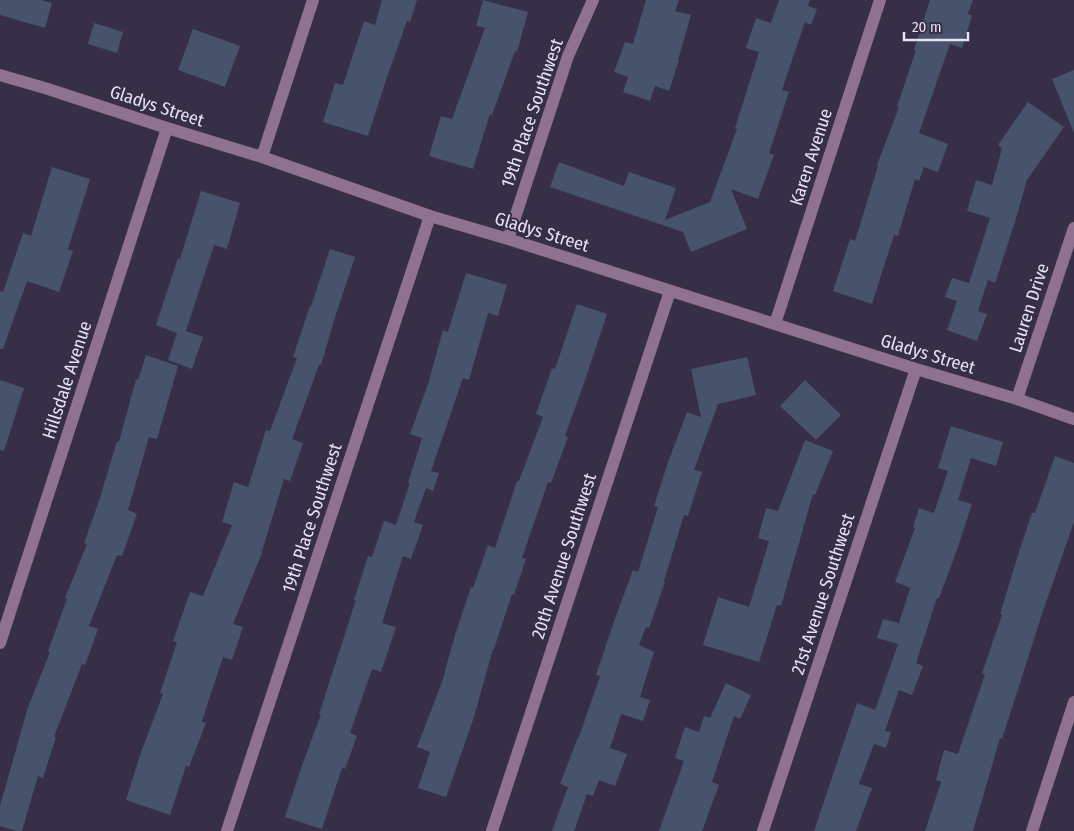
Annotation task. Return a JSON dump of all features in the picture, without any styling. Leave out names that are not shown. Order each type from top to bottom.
[{"type":"street","points":[[262,157],[314,0]]},
{"type":"street","name":"19th Place Southwest","points":[[508,239],[568,56],[593,0]]},
{"type":"street","name":"Karen Avenue","points":[[775,324],[880,0]]},
{"type":"street","name":"Gladys Street","points":[[0,75],[262,157],[430,216],[1017,399],[1074,419]]},
{"type":"street","name":"Hillsdale Avenue","points":[[0,643],[167,128]]},
{"type":"street","name":"19th Place Southwest","points":[[227,831],[430,216]]},
{"type":"street","name":"Lauren Drive","points":[[1017,399],[1074,228]]},
{"type":"street","name":"20th Avenue Southwest","points":[[492,831],[670,291]]},
{"type":"street","name":"21st Avenue Southwest","points":[[763,831],[916,369]]},
{"type":"street","points":[[1032,831],[1074,702]]},
{"type":"building","points":[[0,0],[41,0],[52,3],[45,28],[0,15]]},
{"type":"building","points":[[382,0],[417,0],[410,22],[407,21],[368,136],[323,122],[335,83],[343,85],[364,21],[375,25]]},
{"type":"building","points":[[483,0],[528,12],[517,52],[515,51],[492,115],[490,114],[473,169],[429,156],[441,116],[452,119],[485,28],[476,26]]},
{"type":"building","points":[[646,0],[679,0],[675,11],[691,15],[669,91],[655,86],[650,101],[623,92],[628,77],[614,72],[625,42],[633,44]]},
{"type":"building","points":[[779,0],[810,0],[808,6],[817,9],[811,25],[805,22],[782,90],[789,92],[769,153],[774,155],[758,199],[731,189],[747,229],[691,252],[683,232],[550,187],[559,162],[624,186],[629,172],[676,188],[665,220],[710,202],[737,129],[735,128],[759,52],[746,48],[756,18],[771,23]]},
{"type":"building","points":[[930,0],[973,0],[968,14],[972,16],[962,48],[950,44],[919,133],[948,144],[938,172],[924,167],[919,181],[915,179],[898,236],[894,235],[872,304],[833,291],[850,239],[855,241],[877,165],[899,107],[897,107]]},
{"type":"building","points":[[94,23],[123,32],[117,53],[88,44]]},
{"type":"building","points":[[193,29],[240,46],[225,87],[178,70]]},
{"type":"building","points":[[1074,70],[1074,133],[1052,79]]},
{"type":"building","points":[[1028,102],[1064,127],[1027,180],[995,283],[988,280],[978,311],[987,314],[977,341],[947,330],[957,301],[945,297],[952,278],[969,283],[990,218],[967,211],[976,180],[992,185],[1002,148],[998,145]]},
{"type":"building","points":[[52,167],[90,179],[68,249],[73,251],[59,292],[27,281],[3,349],[0,349],[0,291],[3,292],[23,233],[31,236]]},
{"type":"building","points":[[201,191],[240,203],[227,249],[214,245],[186,331],[203,337],[192,369],[168,360],[177,333],[156,325],[178,258],[180,259]]},
{"type":"building","points":[[330,249],[355,257],[321,365],[319,365],[292,439],[303,443],[290,481],[284,479],[260,558],[233,624],[243,627],[232,660],[223,657],[202,721],[206,723],[189,767],[186,766],[170,815],[126,800],[140,755],[163,694],[160,693],[177,642],[173,641],[190,592],[203,596],[232,525],[222,522],[234,482],[248,487],[266,430],[270,431],[297,358],[293,357]]},
{"type":"building","points":[[466,273],[507,285],[498,316],[488,313],[469,380],[463,378],[431,471],[439,473],[433,491],[426,488],[414,522],[423,525],[411,559],[403,556],[382,623],[396,627],[381,672],[372,669],[350,733],[357,736],[345,769],[342,768],[322,829],[285,817],[321,714],[319,714],[356,600],[354,600],[368,556],[372,557],[384,521],[396,525],[410,483],[408,483],[422,438],[410,434],[428,384],[443,330],[448,332]]},
{"type":"building","points":[[577,304],[607,314],[565,436],[568,437],[551,483],[548,482],[522,558],[526,559],[493,649],[474,717],[446,797],[418,788],[430,752],[417,747],[442,682],[471,587],[473,588],[488,545],[495,548],[517,481],[519,481],[543,417],[536,414],[552,368],[555,369]]},
{"type":"building","points":[[146,355],[178,366],[157,439],[149,437],[128,510],[137,514],[122,556],[117,555],[89,626],[98,629],[85,665],[82,664],[54,737],[56,737],[43,778],[38,776],[22,831],[17,831],[0,826],[0,806],[28,707],[50,652],[48,651],[67,599],[65,598],[87,544],[84,543],[117,441],[119,442],[136,379],[138,380]]},
{"type":"building","points":[[747,357],[756,395],[718,404],[694,470],[702,472],[688,516],[684,515],[665,582],[649,628],[646,627],[639,645],[654,652],[640,697],[650,700],[643,721],[621,714],[610,748],[627,754],[615,786],[599,780],[593,796],[587,794],[574,831],[552,831],[568,787],[560,784],[600,676],[596,675],[613,624],[633,570],[638,572],[658,507],[654,506],[667,465],[687,412],[701,417],[691,369]]},
{"type":"building","points":[[0,380],[24,388],[4,451],[0,450]]},
{"type":"building","points":[[805,380],[841,415],[816,440],[780,406]]},
{"type":"building","points":[[951,426],[1003,442],[996,466],[971,458],[958,500],[972,504],[957,550],[939,598],[937,598],[916,663],[923,666],[912,695],[899,690],[885,731],[891,732],[886,748],[874,744],[859,784],[872,788],[856,831],[814,831],[857,703],[875,710],[898,644],[877,638],[883,619],[899,623],[910,588],[895,582],[915,528],[913,527],[919,508],[934,513],[948,471],[938,468]]},
{"type":"building","points":[[805,440],[833,451],[815,495],[813,494],[781,606],[777,605],[759,662],[703,645],[718,597],[749,607],[769,541],[758,538],[766,508],[778,511]]},
{"type":"building","points":[[1055,456],[1074,463],[1074,522],[1002,739],[1000,738],[973,831],[925,831],[941,782],[936,780],[944,750],[958,754],[985,674],[982,673],[1002,615],[1000,614],[1019,552],[1032,513],[1035,513]]},
{"type":"building","points":[[726,683],[751,695],[740,719],[734,716],[712,782],[719,785],[702,831],[659,831],[684,761],[675,758],[685,727],[699,732],[704,716],[710,718]]}]
